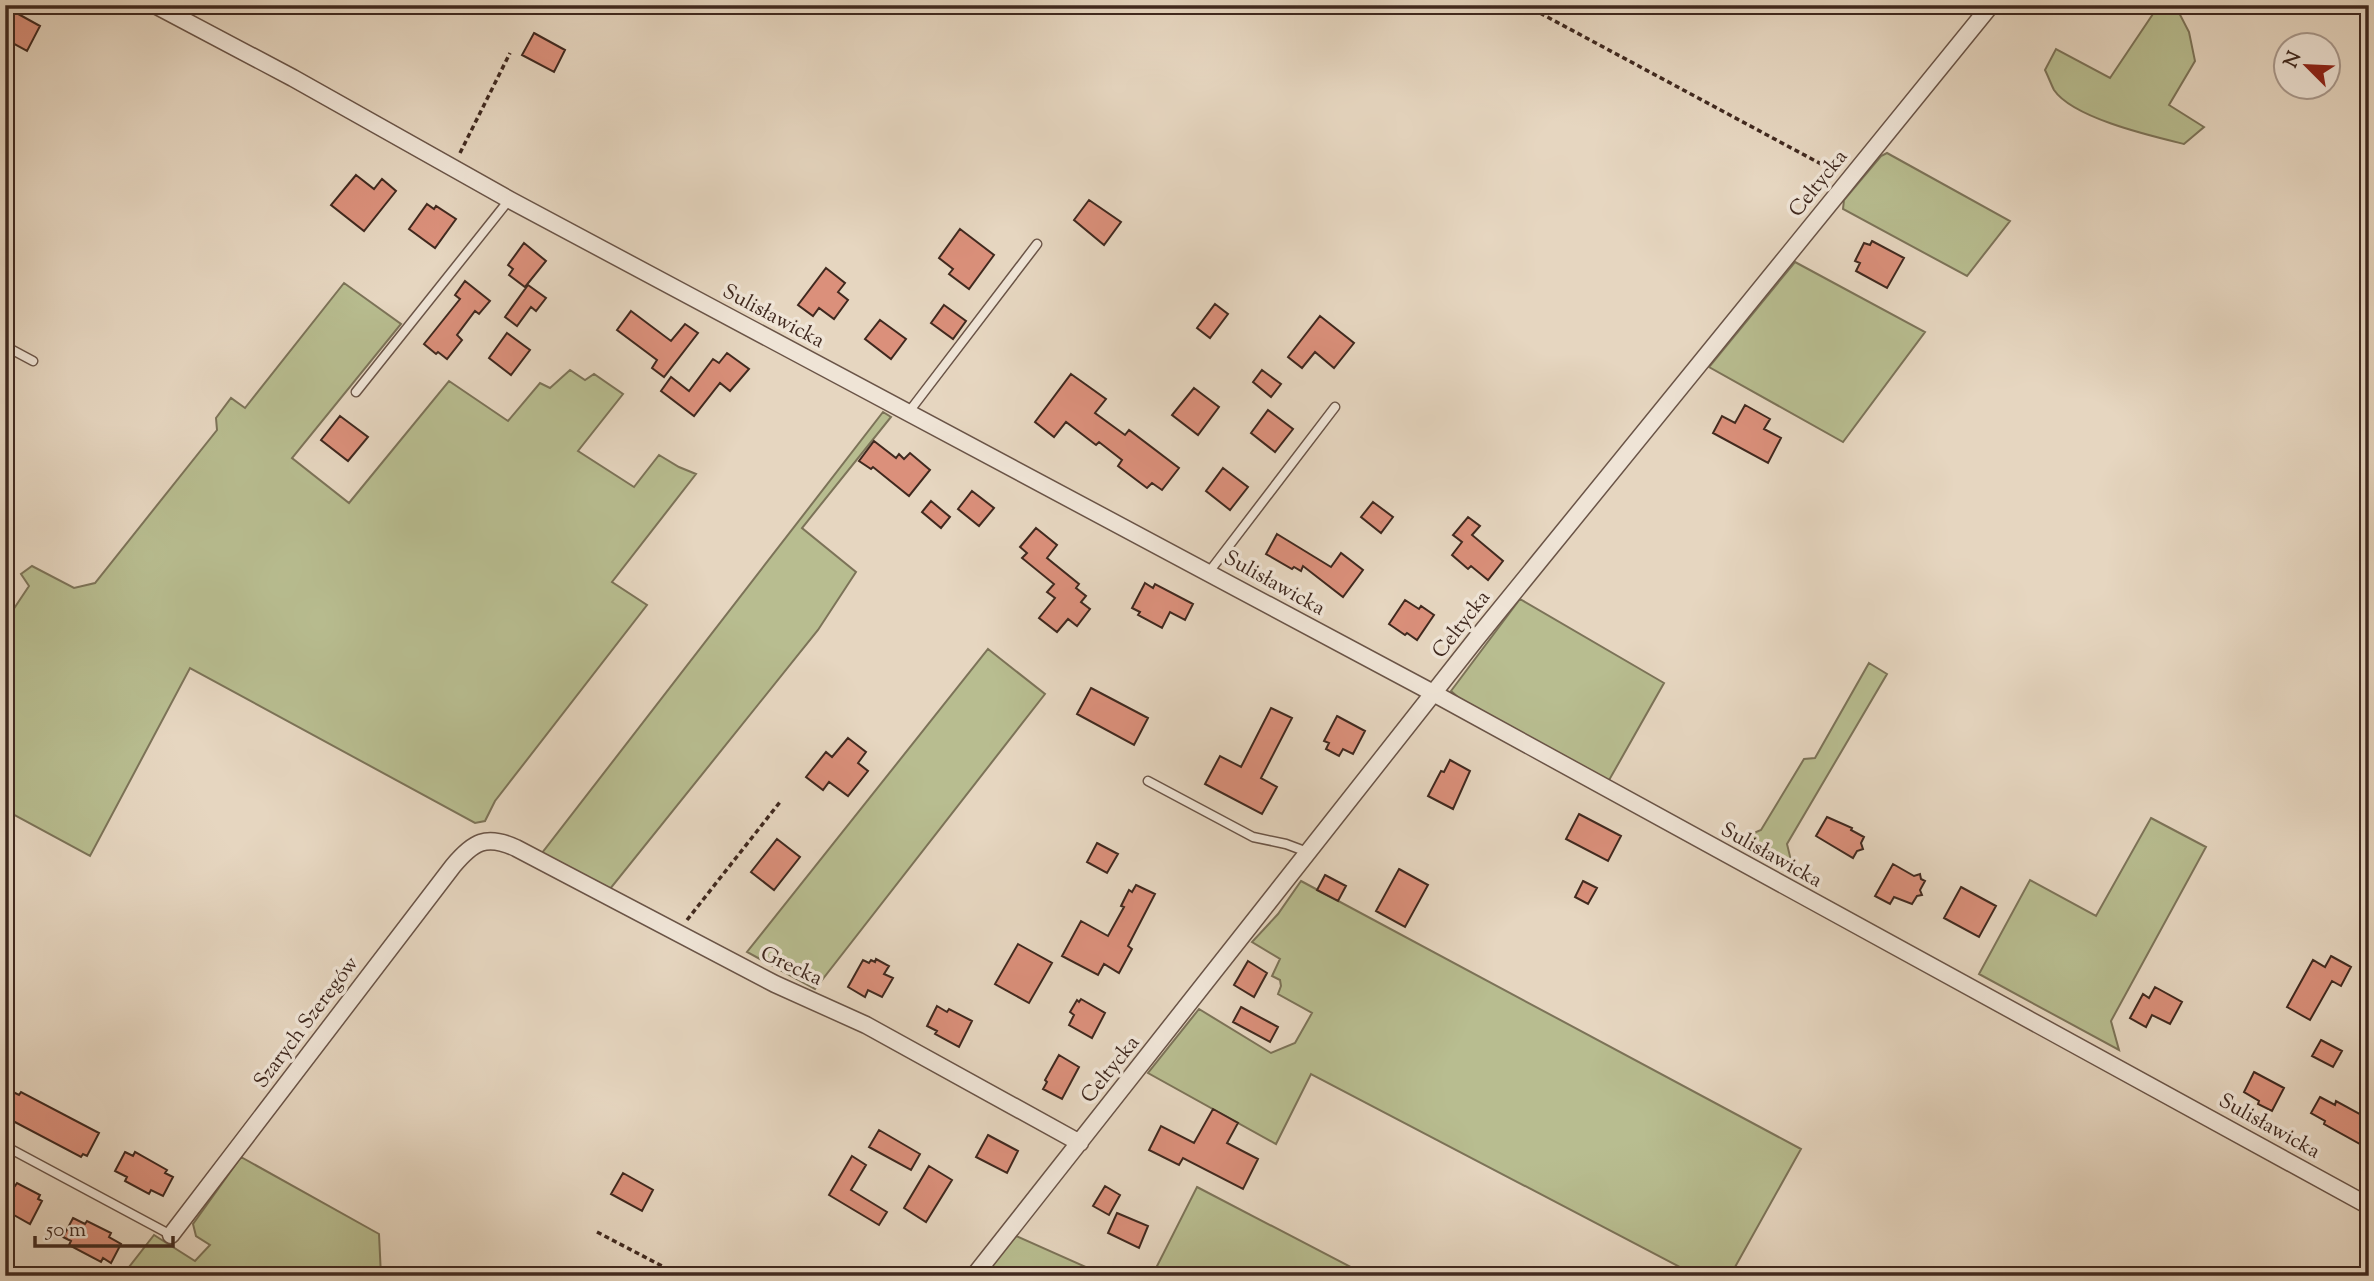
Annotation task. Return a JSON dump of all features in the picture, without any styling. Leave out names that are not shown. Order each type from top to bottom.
[{"type":"street","name":"Sulisławicka","points":[[155,5],[293,78],[510,200],[1435,694],[2369,1206]]},
{"type":"street","name":"Celtycka","points":[[974,1276],[1485,629],[1991,5]]},
{"type":"street","name":"Grecka","points":[[481,842],[499,841],[516,848],[775,984],[866,1025],[1080,1143]]},
{"type":"street","name":"Szarych Szeregów","points":[[171,1235],[453,866],[472,845],[481,842]]},
{"type":"lane","points":[[356,392],[510,200]]},
{"type":"lane","points":[[908,413],[1037,244]]},
{"type":"lane","points":[[5,346],[33,361]]},
{"type":"lane","points":[[1209,572],[1335,407]]},
{"type":"lane","points":[[1148,780],[1253,837],[1286,844],[1310,853]]},
{"type":"lane","points":[[5,1146],[171,1235]]},
{"type":"path","points":[[1525,5],[1850,180]]},
{"type":"path","points":[[453,167],[510,53]]},
{"type":"path","points":[[678,934],[698,904],[780,802]]},
{"type":"path","points":[[597,1232],[681,1276]]},
{"type":"green space","points":[[2159,5],[2175,5],[2189,32],[2195,61],[2169,105],[2204,127],[2184,144],[2114,124],[2078,109],[2054,90],[2045,70],[2056,49],[2110,78]]},
{"type":"green space","points":[[1887,153],[2010,221],[1967,276],[1843,209],[1844,200],[1881,156]]},
{"type":"green space","points":[[1795,262],[1925,332],[1843,442],[1709,367]]},
{"type":"green space","points":[[344,283],[401,324],[292,458],[349,503],[449,381],[508,421],[540,383],[550,388],[570,370],[585,380],[594,374],[623,394],[578,451],[634,487],[659,455],[696,474],[612,582],[647,605],[495,801],[485,821],[475,823],[190,668],[90,856],[5,810],[5,622],[29,586],[21,574],[32,566],[74,588],[95,583],[217,430],[216,418],[231,398],[245,408]]},
{"type":"green space","points":[[883,412],[891,417],[802,528],[856,572],[818,630],[610,889],[542,853]]},
{"type":"green space","points":[[1520,599],[1664,683],[1608,782],[1451,691]]},
{"type":"green space","points":[[988,649],[1045,694],[815,989],[747,952]]},
{"type":"green space","points":[[1869,663],[1887,674],[1787,844],[1794,873],[1735,841],[1761,830],[1804,759],[1815,758]]},
{"type":"green space","points":[[2151,818],[2206,847],[2111,1021],[2119,1050],[1979,974],[2030,880],[2096,916]]},
{"type":"green space","points":[[1301,881],[1801,1149],[1730,1276],[1697,1276],[1311,1074],[1276,1144],[1148,1073],[1199,1009],[1271,1053],[1295,1043],[1312,1013],[1278,994],[1280,980],[1272,976],[1280,959],[1252,942],[1278,914]]},
{"type":"green space","points":[[241,1157],[379,1234],[381,1276],[122,1276],[154,1235],[195,1261],[210,1245],[196,1236],[193,1224]]},
{"type":"green space","points":[[1197,1187],[1368,1276],[1152,1276]]},
{"type":"green space","points":[[1016,1236],[1106,1276],[983,1276]]},
{"type":"building","points":[[11,10],[40,26],[27,51],[5,39],[5,20]]},
{"type":"building","points":[[534,33],[565,50],[554,72],[522,55]]},
{"type":"building","points":[[356,175],[374,189],[382,179],[396,191],[364,231],[331,205]]},
{"type":"building","points":[[1089,200],[1121,222],[1104,245],[1074,220]]},
{"type":"building","points":[[427,204],[434,209],[436,206],[456,219],[435,248],[409,229]]},
{"type":"building","points":[[960,229],[994,255],[969,289],[949,274],[953,269],[939,258]]},
{"type":"building","points":[[1872,241],[1904,258],[1887,288],[1856,271],[1860,263],[1855,261],[1864,243],[1870,245]]},
{"type":"building","points":[[524,243],[546,261],[525,287],[509,275],[513,269],[508,265]]},
{"type":"building","points":[[826,268],[845,283],[838,292],[848,300],[834,319],[819,308],[813,316],[798,305]]},
{"type":"building","points":[[465,281],[490,301],[479,314],[475,311],[457,335],[462,340],[447,359],[424,344],[460,299],[455,295]]},
{"type":"building","points":[[528,285],[546,298],[536,311],[531,307],[517,326],[505,317]]},
{"type":"building","points":[[1215,304],[1228,314],[1210,338],[1197,328]]},
{"type":"building","points":[[944,305],[966,321],[953,339],[931,323]]},
{"type":"building","points":[[631,311],[671,341],[685,324],[698,333],[664,377],[652,368],[657,360],[617,330]]},
{"type":"building","points":[[1320,316],[1354,343],[1334,368],[1315,352],[1302,368],[1288,357]]},
{"type":"building","points":[[880,320],[906,339],[891,359],[865,339]]},
{"type":"building","points":[[507,333],[530,350],[511,375],[489,358]]},
{"type":"building","points":[[727,353],[749,369],[730,391],[720,383],[694,416],[661,391],[671,377],[689,391],[713,359],[719,363]]},
{"type":"building","points":[[1262,370],[1281,384],[1271,397],[1253,382]]},
{"type":"building","points":[[1071,374],[1106,399],[1095,413],[1125,435],[1129,430],[1179,468],[1162,490],[1152,483],[1147,488],[1118,466],[1122,460],[1099,442],[1096,445],[1066,422],[1054,437],[1035,422]]},
{"type":"building","points":[[1194,388],[1219,407],[1198,435],[1172,415]]},
{"type":"building","points":[[1745,405],[1770,419],[1764,429],[1781,438],[1768,463],[1713,433],[1722,416],[1735,423]]},
{"type":"building","points":[[1268,410],[1293,429],[1275,452],[1251,433]]},
{"type":"building","points":[[340,416],[368,437],[348,461],[321,440]]},
{"type":"building","points":[[874,441],[896,458],[899,454],[904,459],[910,453],[930,470],[909,496],[873,467],[871,469],[859,461]]},
{"type":"building","points":[[1223,468],[1248,487],[1230,510],[1206,491]]},
{"type":"building","points":[[972,491],[994,508],[979,526],[958,509]]},
{"type":"building","points":[[931,501],[950,517],[941,528],[922,512]]},
{"type":"building","points":[[1373,502],[1393,517],[1381,533],[1361,517]]},
{"type":"building","points":[[1468,517],[1480,526],[1472,535],[1503,561],[1488,580],[1471,566],[1468,569],[1452,555],[1462,542],[1453,535]]},
{"type":"building","points":[[1036,528],[1057,545],[1047,558],[1079,584],[1076,588],[1086,596],[1081,602],[1090,609],[1077,626],[1068,619],[1057,632],[1039,618],[1055,598],[1047,592],[1054,584],[1022,558],[1027,553],[1020,547]]},
{"type":"building","points":[[1277,534],[1331,567],[1341,553],[1363,570],[1343,597],[1303,566],[1301,571],[1294,567],[1292,569],[1266,554]]},
{"type":"building","points":[[1145,583],[1153,588],[1155,584],[1193,604],[1185,620],[1170,612],[1162,628],[1138,615],[1140,612],[1132,608]]},
{"type":"building","points":[[1405,600],[1434,615],[1417,640],[1389,624]]},
{"type":"building","points":[[1091,688],[1148,718],[1134,745],[1077,714]]},
{"type":"building","points":[[1271,708],[1292,718],[1261,778],[1277,787],[1262,814],[1205,784],[1220,756],[1241,767]]},
{"type":"building","points":[[1337,716],[1365,731],[1353,754],[1343,749],[1339,756],[1326,749],[1329,743],[1324,741]]},
{"type":"building","points":[[848,738],[866,752],[858,763],[868,771],[848,796],[829,782],[823,790],[806,777],[826,752],[832,757]]},
{"type":"building","points":[[1450,760],[1470,771],[1453,809],[1428,796]]},
{"type":"building","points":[[1579,814],[1621,836],[1608,861],[1566,839]]},
{"type":"building","points":[[1827,817],[1852,828],[1851,830],[1864,837],[1861,843],[1863,849],[1857,851],[1853,858],[1816,836]]},
{"type":"building","points":[[777,839],[800,857],[774,890],[751,872]]},
{"type":"building","points":[[1097,843],[1118,854],[1107,873],[1087,862]]},
{"type":"building","points":[[1893,864],[1914,876],[1920,874],[1925,881],[1920,890],[1922,895],[1917,896],[1912,904],[1894,897],[1890,904],[1875,896]]},
{"type":"building","points":[[1399,869],[1428,885],[1405,927],[1376,911]]},
{"type":"building","points":[[1325,875],[1346,886],[1338,901],[1317,890]]},
{"type":"building","points":[[1583,881],[1597,888],[1588,904],[1575,897]]},
{"type":"building","points":[[1136,885],[1155,894],[1128,946],[1132,949],[1119,973],[1104,964],[1098,975],[1062,956],[1081,921],[1108,936],[1124,907],[1121,906],[1129,890],[1132,892]]},
{"type":"building","points":[[1961,887],[1996,906],[1979,937],[1944,918]]},
{"type":"building","points":[[1018,944],[1052,963],[1029,1003],[995,984]]},
{"type":"building","points":[[2331,956],[2351,967],[2341,986],[2332,981],[2310,1020],[2287,1007],[2313,960],[2325,967]]},
{"type":"building","points":[[876,959],[889,966],[884,974],[893,978],[882,997],[868,990],[865,997],[848,987],[863,960],[869,963],[871,960],[875,962]]},
{"type":"building","points":[[1248,961],[1267,973],[1254,997],[1234,985]]},
{"type":"building","points":[[2155,987],[2182,1002],[2170,1024],[2152,1015],[2146,1027],[2130,1018],[2143,994],[2149,998]]},
{"type":"building","points":[[1081,999],[1105,1013],[1092,1038],[1069,1025],[1074,1015],[1070,1012],[1077,1000],[1079,1002]]},
{"type":"building","points":[[937,1006],[972,1021],[959,1047],[935,1034],[937,1031],[927,1026]]},
{"type":"building","points":[[1241,1007],[1278,1027],[1270,1042],[1233,1022]]},
{"type":"building","points":[[2321,1040],[2342,1051],[2333,1067],[2312,1056]]},
{"type":"building","points":[[1059,1055],[1079,1067],[1062,1099],[1043,1089]]},
{"type":"building","points":[[2254,1072],[2284,1088],[2272,1111],[2244,1092]]},
{"type":"building","points":[[11,1091],[19,1095],[21,1092],[99,1133],[87,1156],[83,1154],[81,1157],[11,1120],[13,1116],[5,1112],[5,1101]]},
{"type":"building","points":[[2320,1097],[2335,1105],[2336,1101],[2369,1119],[2369,1149],[2324,1124],[2325,1121],[2311,1113]]},
{"type":"building","points":[[1213,1109],[1238,1123],[1227,1143],[1258,1159],[1243,1189],[1183,1158],[1179,1165],[1149,1150],[1161,1126],[1194,1143]]},
{"type":"building","points":[[879,1130],[920,1154],[911,1170],[869,1147]]},
{"type":"building","points":[[988,1135],[1018,1151],[1007,1173],[976,1157]]},
{"type":"building","points":[[125,1152],[133,1156],[135,1152],[167,1170],[165,1173],[173,1177],[163,1196],[151,1190],[149,1194],[125,1181],[127,1177],[115,1171]]},
{"type":"building","points":[[852,1156],[866,1165],[851,1190],[887,1212],[879,1225],[829,1195]]},
{"type":"building","points":[[929,1166],[952,1180],[926,1222],[904,1208]]},
{"type":"building","points":[[623,1173],[653,1190],[642,1211],[611,1194]]},
{"type":"building","points":[[5,1181],[15,1186],[17,1183],[40,1195],[38,1199],[42,1201],[30,1224],[5,1210]]},
{"type":"building","points":[[1105,1186],[1120,1195],[1109,1215],[1093,1206]]},
{"type":"building","points":[[1117,1213],[1148,1226],[1139,1248],[1108,1233]]},
{"type":"building","points":[[73,1218],[85,1224],[87,1221],[111,1233],[109,1237],[121,1244],[111,1263],[103,1258],[101,1262],[69,1245],[71,1241],[63,1237]]}]
